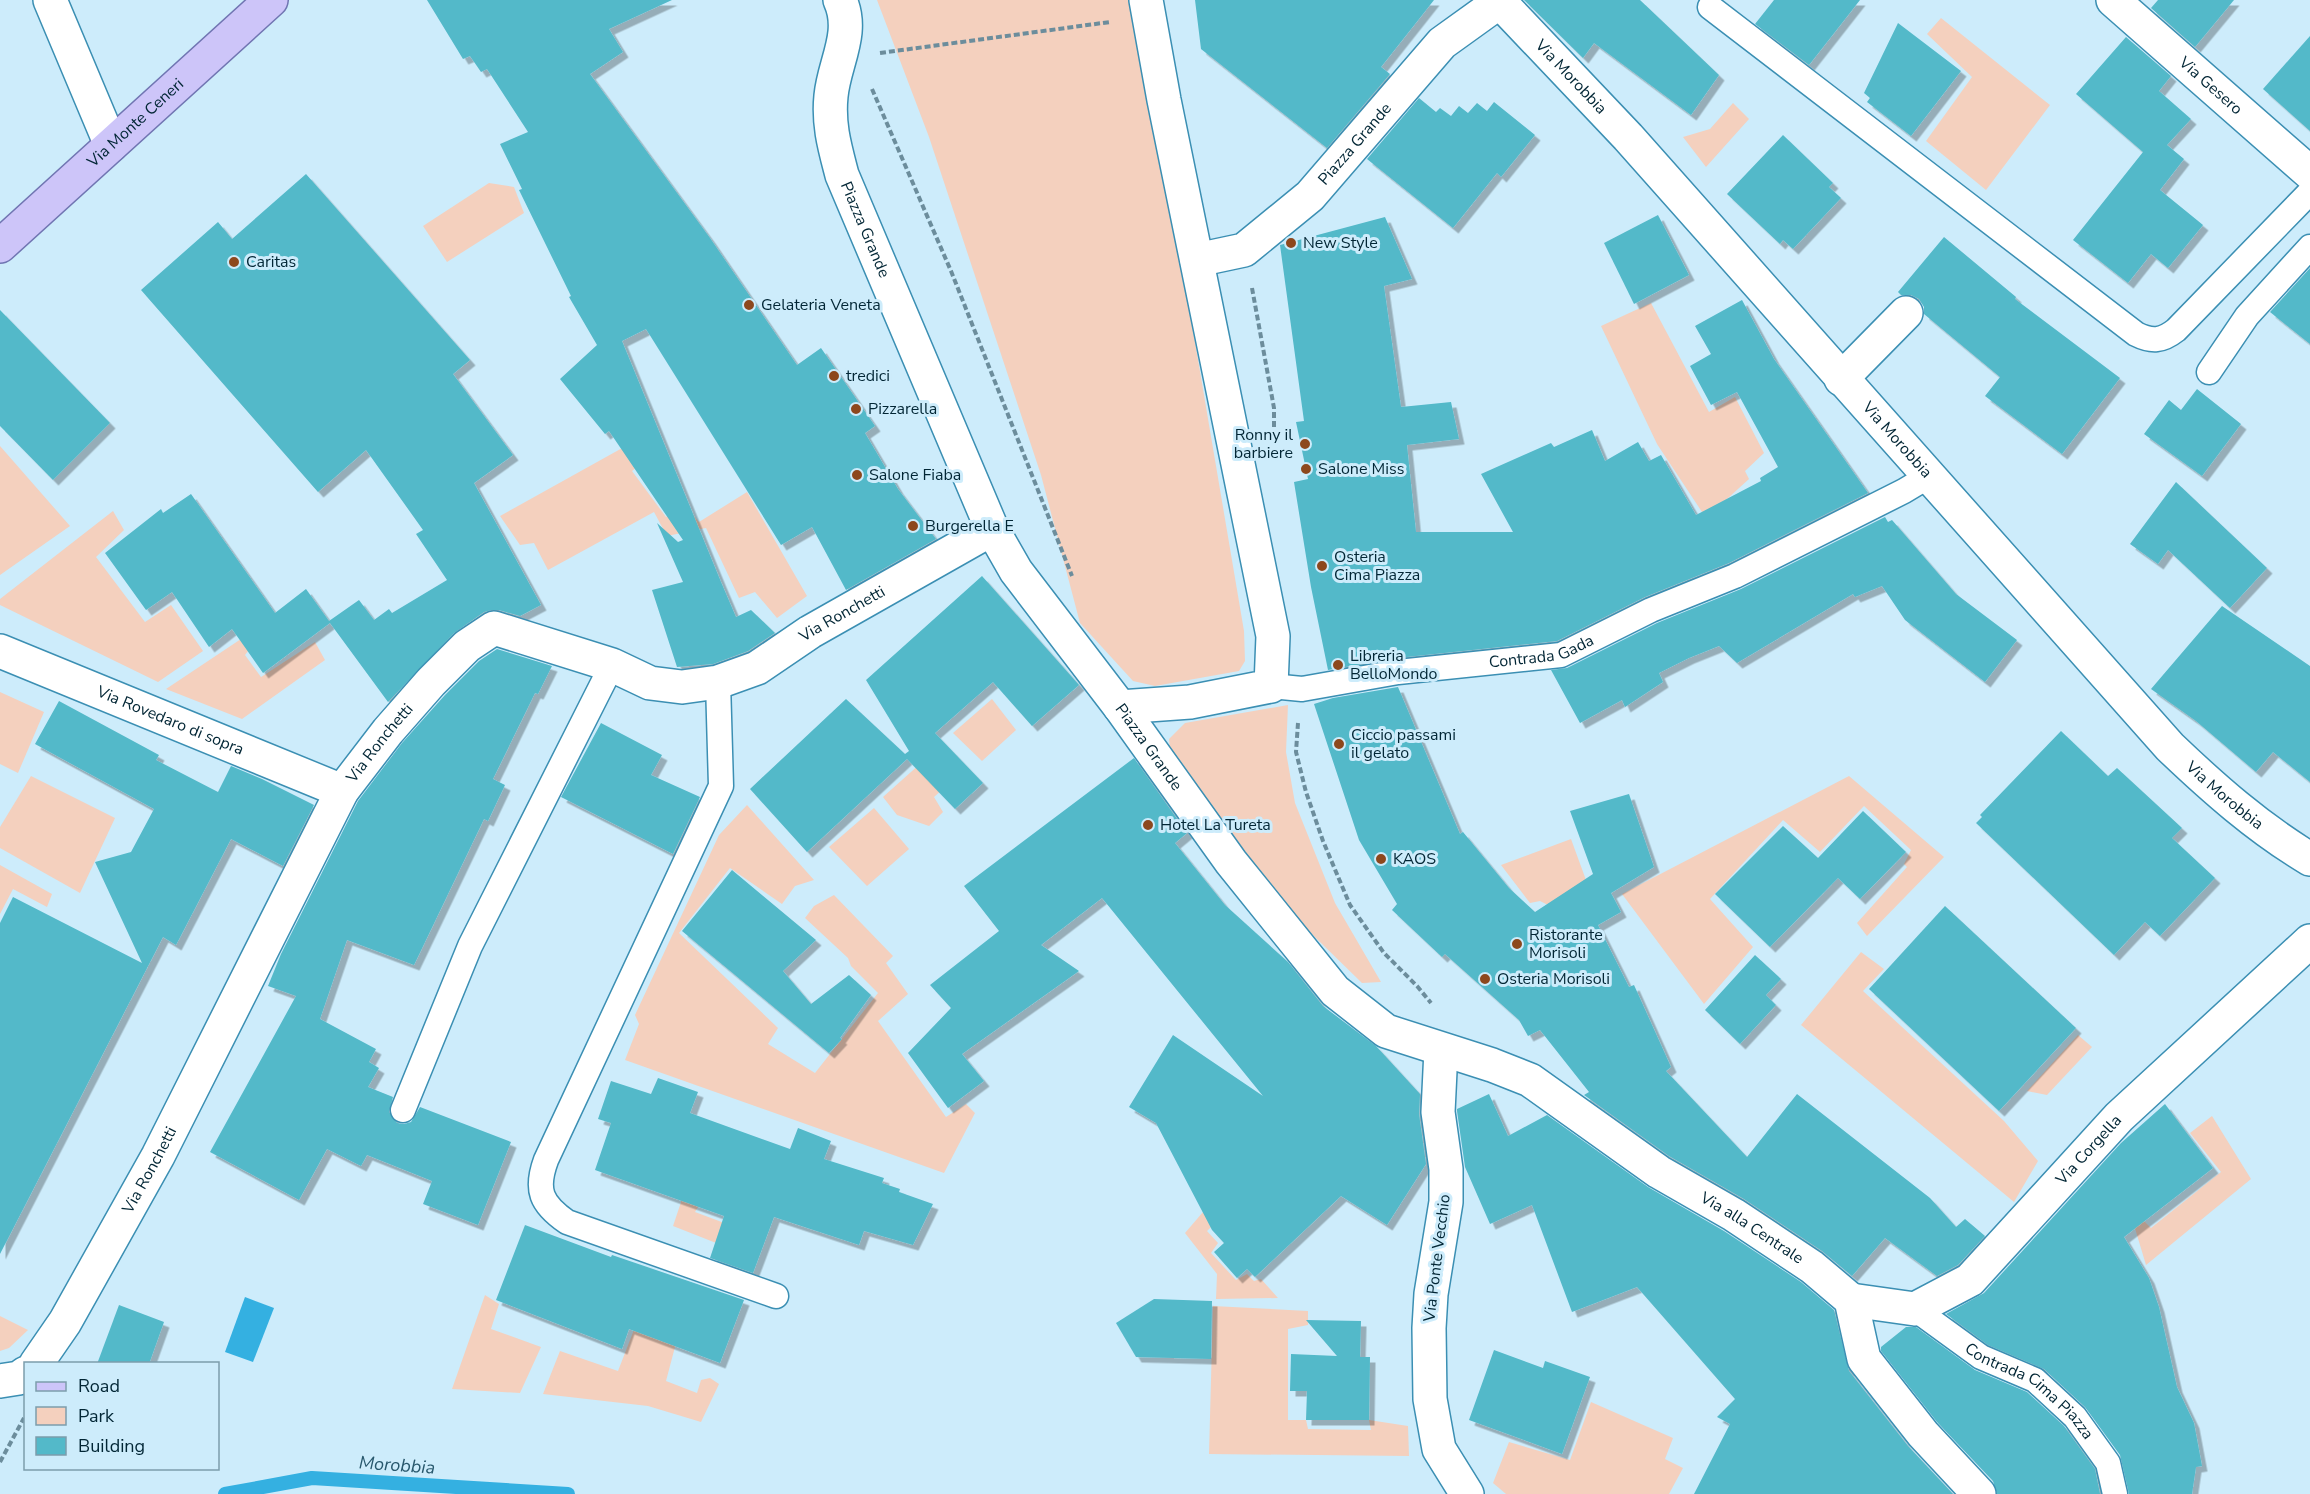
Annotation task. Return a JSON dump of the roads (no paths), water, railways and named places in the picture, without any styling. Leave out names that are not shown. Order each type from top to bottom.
[{"type":"main road","name":"Via Monte Ceneri","points":[[0,246],[271,0]]},
{"type":"street","points":[[50,0],[111,145]]},
{"type":"street","name":"Piazza Grande","points":[[840,0],[846,21],[846,34],[831,95],[831,134],[842,175],[992,529],[1016,571],[1120,707],[1231,862],[1335,991],[1386,1031],[1441,1050]]},
{"type":"street","name":"Via Gesero","points":[[2113,0],[2310,172]]},
{"type":"street","name":"Piazza Grande","points":[[1197,260],[1244,250],[1310,196],[1442,42],[1497,1]]},
{"type":"street","name":"Via Morobbia","points":[[1497,1],[1628,137],[2170,747],[2217,792],[2310,859]]},
{"type":"street","points":[[1147,8],[1272,636],[1286,687]]},
{"type":"street","points":[[1841,379],[1906,313]]},
{"type":"street","name":"Via Ronchetti","points":[[37,1362],[65,1322],[158,1156],[342,791],[388,731],[430,682],[467,646],[494,628],[612,666],[651,683],[682,687],[718,682],[757,668],[810,632],[992,529]]},
{"type":"street","name":"Via Rovedaro di sopra","points":[[0,651],[342,791]]},
{"type":"street","name":"Contrada Gada","points":[[1120,707],[1191,702],[1286,687]]},
{"type":"street","name":"Via Corgella","points":[[1915,1310],[1970,1280],[2119,1118],[2310,941]]},
{"type":"street","name":"Via alla Centrale","points":[[1441,1050],[1492,1065],[1530,1080],[1659,1172],[1734,1215],[1812,1268],[1851,1300]]},
{"type":"street","name":"Via Ponte Vecchio","points":[[1441,1050],[1438,1112],[1446,1169],[1446,1202],[1431,1293],[1430,1399],[1439,1449],[1467,1494]]},
{"type":"street","points":[[1915,1310],[1851,1300],[1864,1359],[1923,1434],[1979,1494]]},
{"type":"street","points":[[0,1381],[19,1378],[24,1374]]},
{"type":"lane","points":[[1710,7],[2136,334],[2148,340],[2158,340],[2176,330],[2310,192]]},
{"type":"lane","points":[[2209,372],[2247,316],[2310,247]]},
{"type":"lane","name":"Contrada Gada","points":[[1286,687],[1398,672],[1561,655],[1651,610],[1735,576],[1904,491],[1929,476]]},
{"type":"lane","points":[[403,1110],[470,946],[612,666]]},
{"type":"lane","points":[[718,682],[722,786],[546,1160],[541,1175],[541,1193],[545,1204],[567,1222],[776,1296]]},
{"type":"lane","name":"Contrada Cima Piazza","points":[[1915,1310],[1981,1357],[2035,1380],[2075,1417],[2108,1463],[2115,1494]]},
{"type":"water","points":[[245,1297],[274,1308],[253,1362],[225,1352]]},
{"type":"waterway","name":"Morobbia","points":[[225,1494],[312,1478],[568,1494]]},
{"type":"place","name":"New Style","points":[[1291,243]]},
{"type":"place","name":"Caritas","points":[[234,262]]},
{"type":"place","name":"Gelateria Veneta","points":[[749,305]]},
{"type":"place","name":"tredici","points":[[834,376]]},
{"type":"place","name":"Pizzarella","points":[[856,409]]},
{"type":"place","name":"Ronny il barbiere","points":[[1305,444]]},
{"type":"place","name":"Salone Miss","points":[[1306,469]]},
{"type":"place","name":"Salone Fiaba","points":[[857,475]]},
{"type":"place","name":"Burgerella E","points":[[913,526]]},
{"type":"place","name":"Osteria Cima Piazza","points":[[1322,566]]},
{"type":"place","name":"Libreria BelloMondo","points":[[1338,665]]},
{"type":"place","name":"Ciccio passami il gelato","points":[[1339,744]]},
{"type":"place","name":"Hotel La Tureta","points":[[1148,825]]},
{"type":"place","name":"KAOS","points":[[1381,859]]},
{"type":"place","name":"Ristorante Morisoli","points":[[1517,944]]},
{"type":"place","name":"Osteria Morisoli","points":[[1485,979]]}]
